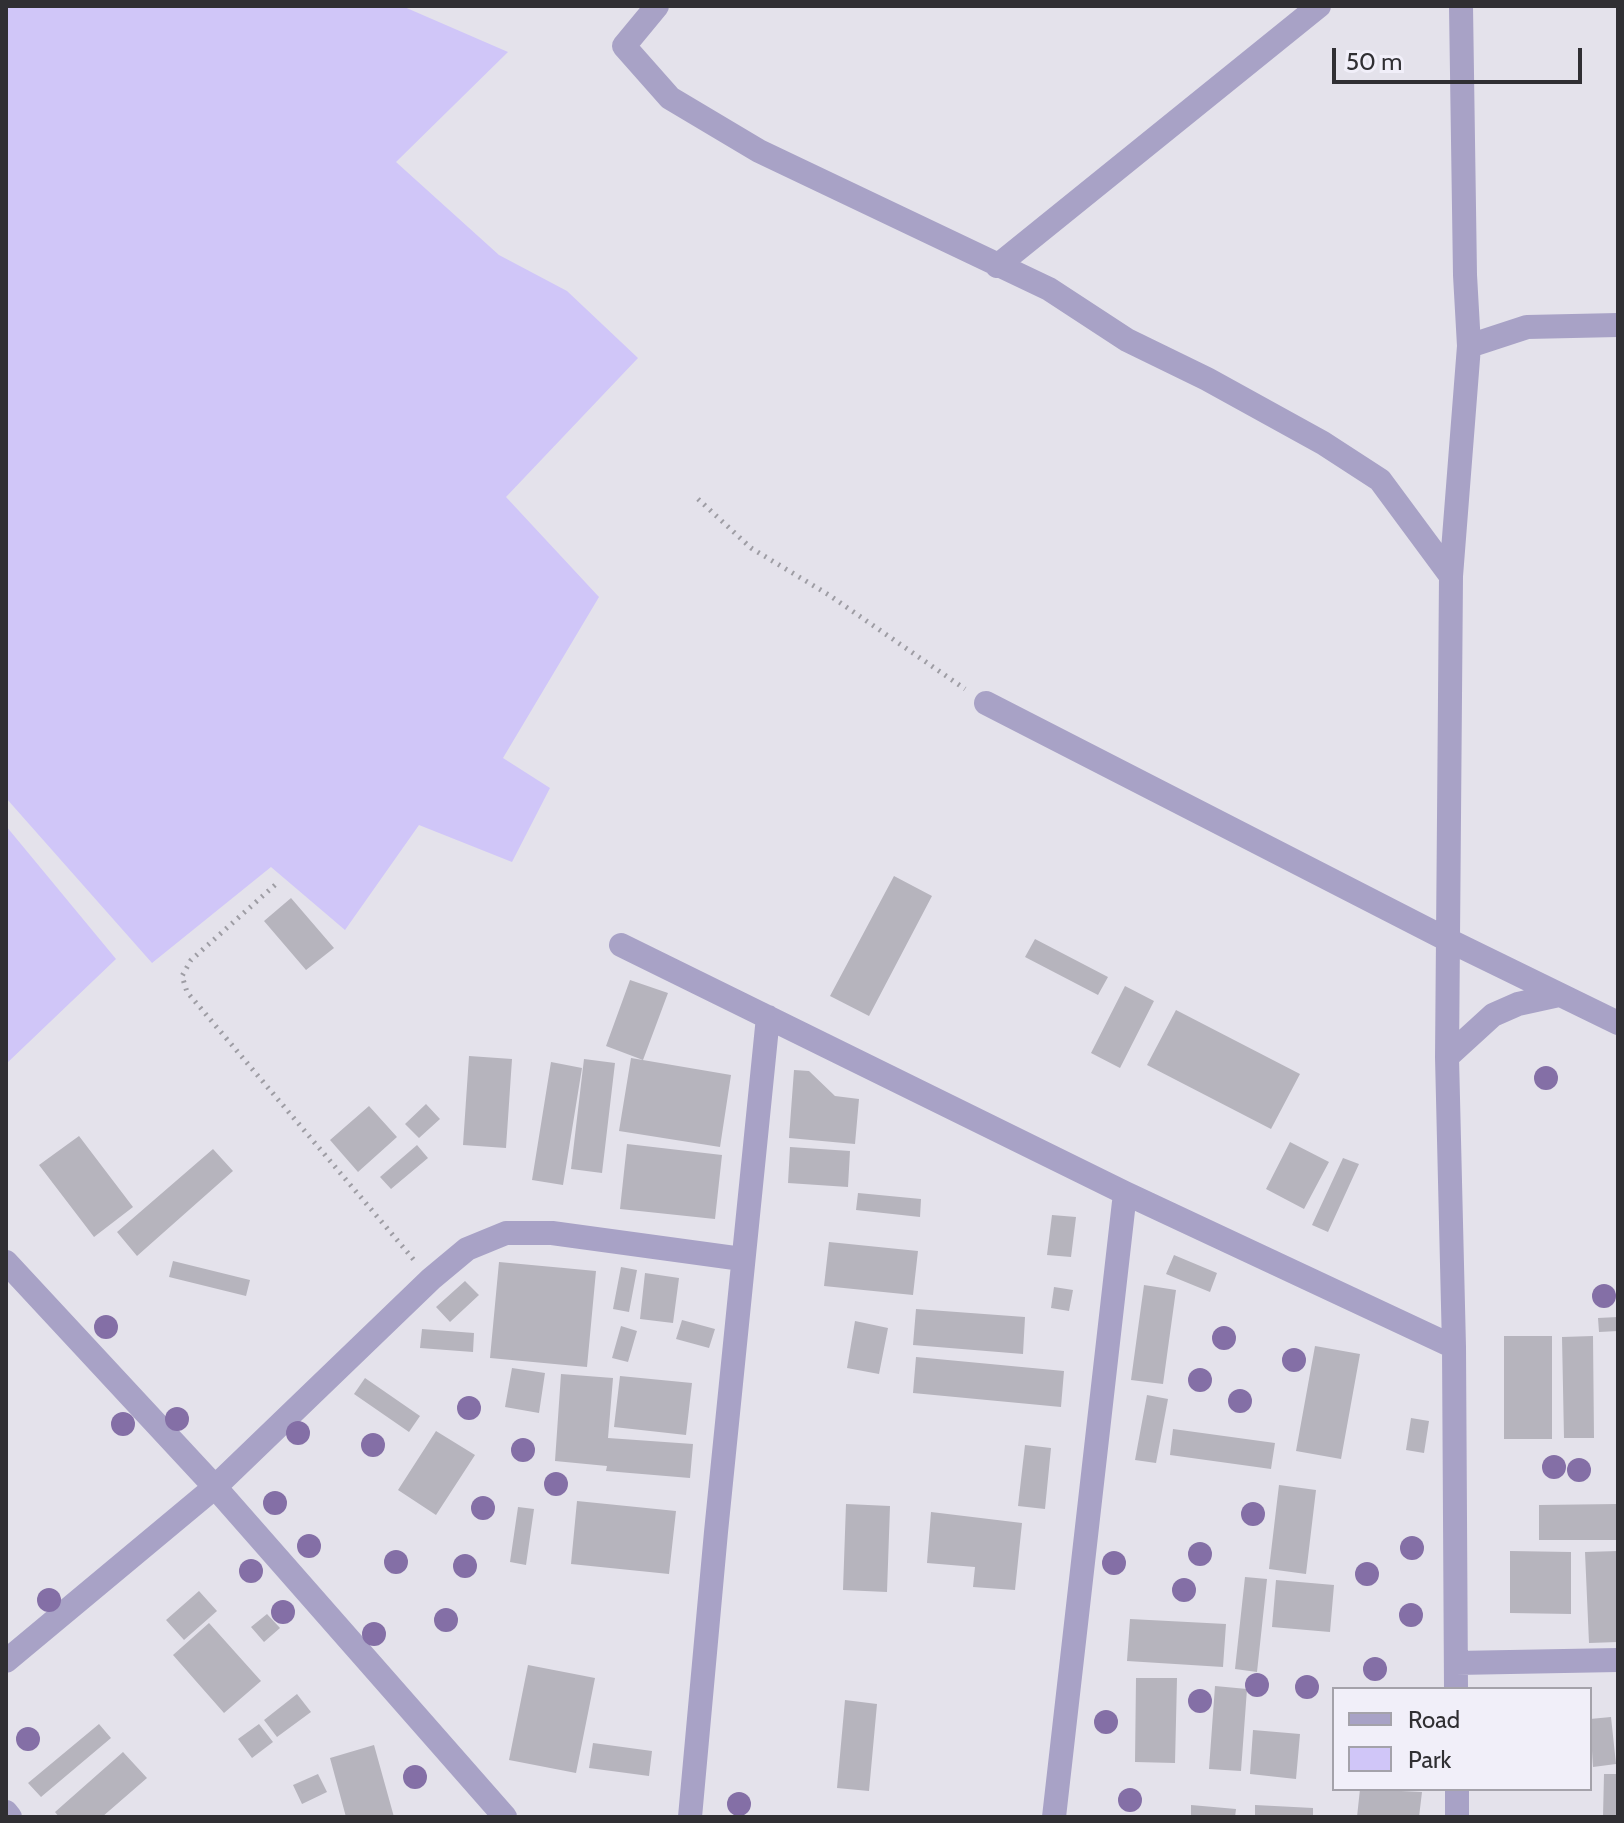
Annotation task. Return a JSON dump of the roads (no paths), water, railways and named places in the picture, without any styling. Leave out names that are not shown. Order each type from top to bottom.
[{"type":"street","points":[[657,6],[624,46],[670,98],[759,151],[1049,289],[1127,340],[1277,417],[1380,480],[1451,576]]},
{"type":"street","points":[[997,266],[1319,6]]},
{"type":"street","points":[[1456,1687],[1454,1347],[1447,1057],[1451,576],[1469,346],[1461,6]]},
{"type":"street","points":[[1469,346],[1527,327],[1618,325]]},
{"type":"street","points":[[986,703],[1450,941],[1618,1023]]},
{"type":"street","points":[[621,945],[1125,1193],[1454,1347]]},
{"type":"street","points":[[1447,1057],[1493,1015],[1518,1004],[1559,995]]},
{"type":"street","points":[[690,1817],[768,1017]]},
{"type":"street","points":[[1054,1817],[1125,1193]]},
{"type":"street","points":[[6,1661],[215,1487],[431,1279],[467,1249],[506,1233],[552,1233],[742,1259]]},
{"type":"street","points":[[6,1262],[215,1487],[505,1817]]},
{"type":"street","points":[[1456,1663],[1618,1660]]},
{"type":"street","points":[[1457,1791],[1457,1817]]},
{"type":"street","points":[[6,1812],[10,1817]]}]
